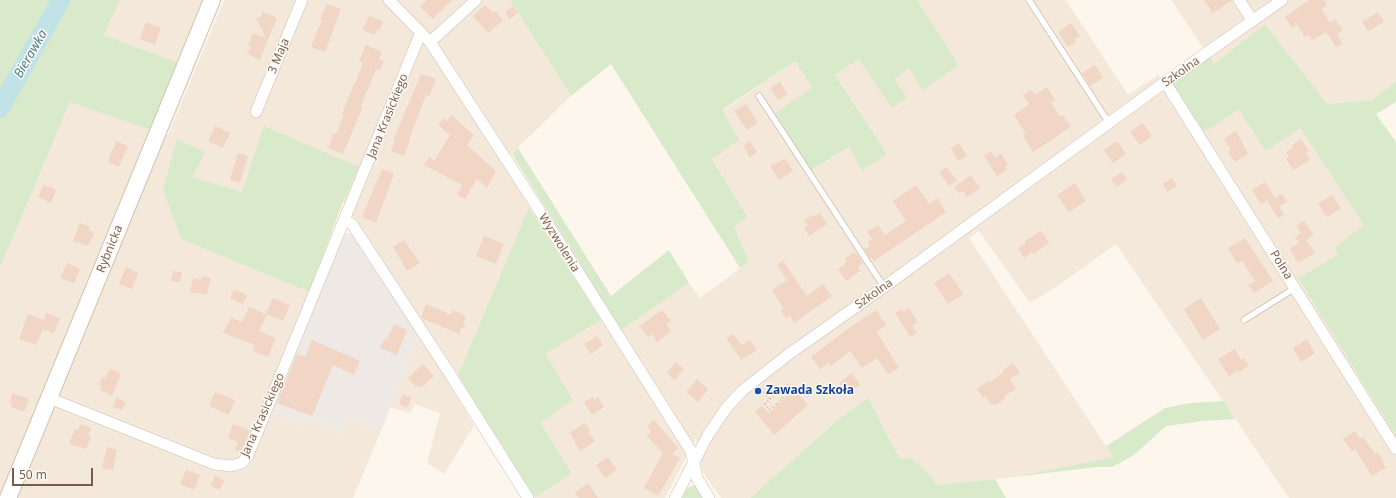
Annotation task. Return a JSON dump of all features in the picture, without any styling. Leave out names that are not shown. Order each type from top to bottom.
[{"type":"main road","name":"Rybnicka","points":[[8,498],[212,0]]},
{"type":"street","name":"3 Maja","points":[[256,112],[302,0]]},
{"type":"street","name":"Wyzwolenia","points":[[389,0],[430,42],[691,451],[697,478],[709,498]]},
{"type":"street","points":[[430,42],[476,0]]},
{"type":"street","points":[[1239,0],[1253,21]]},
{"type":"street","name":"Szkolna","points":[[675,498],[708,435],[726,407],[743,390],[789,354],[884,287],[1164,82],[1282,0]]},
{"type":"street","name":"Jana Krasickiego","points":[[49,398],[214,464],[231,466],[242,463],[248,455],[345,221],[421,32]]},
{"type":"street","name":"Polna","points":[[1164,82],[1396,449]]},
{"type":"street","points":[[345,221],[352,224],[450,374],[528,498]]},
{"type":"lane","points":[[1029,0],[1109,123]]},
{"type":"lane","points":[[759,96],[884,287]]},
{"type":"lane","points":[[1244,320],[1295,288]]},
{"type":"path","points":[[764,392],[770,399]]},
{"type":"path","points":[[778,392],[783,398],[770,410],[765,404],[770,399],[778,392]]},
{"type":"shaded area","points":[[120,0],[216,0],[179,63],[104,35]]},
{"type":"shaded area","points":[[224,0],[510,0],[571,96],[503,162],[529,207],[458,375],[343,202],[359,167],[242,192],[191,177],[178,139],[163,190],[181,239],[309,292],[264,409],[299,426],[304,415],[340,433],[346,418],[381,431],[353,498],[0,498],[0,268],[70,102],[168,135]]},
{"type":"shaded area","points":[[917,0],[1066,0],[1128,95],[1158,75],[1203,132],[1240,110],[1300,128],[1365,226],[1335,247],[1339,255],[1298,278],[1396,436],[1396,498],[1289,498],[1116,244],[1056,287],[1030,303],[979,231],[969,238],[1113,457],[1014,477],[936,485],[923,468],[910,458],[900,459],[868,398],[840,418],[750,498],[721,498],[702,471],[696,438],[665,498],[535,498],[572,473],[539,423],[545,354],[604,318],[616,333],[689,283],[700,298],[749,262],[734,227],[748,217],[712,158],[722,111],[795,61],[812,88],[809,172],[850,147],[862,171],[887,154],[835,75],[859,59],[893,78],[909,68],[922,91],[959,65]]},
{"type":"shaded area","points":[[1171,0],[1396,0],[1396,81],[1372,100],[1326,104],[1265,24],[1214,64]]},
{"type":"shaded area","points":[[342,233],[355,234],[420,333],[381,431],[346,418],[340,433],[304,415],[299,426],[271,413]]},
{"type":"shaded area","points":[[420,333],[474,426],[444,474],[427,463],[440,413],[415,404],[410,413],[390,407]]},
{"type":"green space","points":[[0,0],[120,0],[104,35],[179,63],[151,130],[70,102],[0,268]]},
{"type":"green space","points":[[510,0],[917,0],[959,65],[922,91],[909,68],[894,79],[907,98],[892,108],[859,59],[835,75],[887,154],[862,171],[849,147],[809,172],[775,113],[812,88],[795,61],[722,110],[739,140],[712,159],[748,217],[734,227],[749,262],[740,268],[611,64],[571,96]]},
{"type":"green space","points":[[1265,24],[1327,104],[1372,100],[1396,81],[1396,102],[1376,114],[1396,142],[1396,436],[1298,278],[1338,255],[1335,247],[1364,225],[1300,128],[1266,151],[1239,110],[1204,132],[1171,84],[1210,57],[1214,64]]},
{"type":"green space","points":[[264,126],[359,167],[343,202],[309,292],[181,239],[163,190],[177,139],[205,152],[192,177],[242,192]]},
{"type":"green space","points":[[518,148],[611,296],[669,250],[689,283],[621,330],[512,154]]},
{"type":"green space","points":[[529,207],[601,320],[545,354],[573,400],[540,423],[572,473],[535,498],[458,375]]},
{"type":"green space","points":[[868,398],[900,459],[910,458],[923,468],[937,485],[995,479],[1006,498],[750,498],[840,418]]},
{"type":"green space","points":[[1224,401],[1235,419],[1203,421],[1166,426],[1134,455],[1112,467],[1096,467],[1014,477],[1113,457],[1106,446],[1165,408],[1190,403]]},
{"type":"green space","points":[[696,485],[705,498],[682,498],[687,488]]},
{"type":"building","points":[[427,0],[452,0],[433,19],[420,7]]},
{"type":"building","points":[[1204,0],[1232,0],[1213,13]]},
{"type":"building","points":[[1309,0],[1323,0],[1327,5],[1322,9],[1330,23],[1335,19],[1343,30],[1337,34],[1342,44],[1336,47],[1326,32],[1312,40],[1309,35],[1305,37],[1297,24],[1292,28],[1285,17]]},
{"type":"building","points":[[327,4],[341,9],[325,52],[311,47],[322,20],[320,19]]},
{"type":"building","points":[[485,5],[493,13],[495,11],[503,20],[488,33],[473,16]]},
{"type":"building","points":[[513,6],[518,13],[509,19],[505,12]]},
{"type":"building","points":[[263,12],[277,18],[260,60],[247,54],[251,46],[248,45],[253,33],[266,38],[256,18],[261,17]]},
{"type":"building","points":[[1378,12],[1384,22],[1368,31],[1362,22]]},
{"type":"building","points":[[369,16],[383,21],[379,31],[377,30],[375,35],[363,30]]},
{"type":"building","points":[[146,22],[161,28],[155,45],[140,39]]},
{"type":"building","points":[[1071,23],[1080,36],[1074,39],[1076,42],[1068,47],[1058,32]]},
{"type":"building","points":[[366,45],[382,52],[379,59],[384,61],[380,70],[376,69],[361,106],[361,111],[343,154],[328,148],[344,115],[342,114],[363,63],[359,61]]},
{"type":"building","points":[[1095,65],[1103,78],[1090,86],[1082,73]]},
{"type":"building","points":[[421,74],[436,79],[429,96],[426,95],[404,156],[391,151],[395,142],[393,141]]},
{"type":"building","points":[[780,82],[787,94],[778,100],[770,88]]},
{"type":"building","points":[[1047,87],[1055,100],[1051,103],[1060,116],[1062,115],[1071,126],[1033,152],[1023,136],[1026,134],[1014,115],[1029,104],[1023,95],[1031,90],[1035,95]]},
{"type":"building","points":[[746,104],[758,123],[747,130],[734,111]]},
{"type":"building","points":[[451,115],[474,135],[467,145],[496,171],[487,188],[477,179],[465,199],[457,195],[462,185],[424,165],[429,157],[434,161],[450,135],[438,125],[444,118],[447,121]]},
{"type":"building","points":[[1143,123],[1152,136],[1140,145],[1130,132]]},
{"type":"building","points":[[215,126],[230,133],[223,148],[208,141]]},
{"type":"building","points":[[1236,131],[1248,154],[1235,162],[1228,152],[1231,150],[1224,139]]},
{"type":"building","points":[[1301,139],[1309,151],[1306,153],[1310,160],[1293,170],[1286,159],[1289,157],[1286,152],[1294,147],[1292,145]]},
{"type":"building","points":[[116,141],[128,146],[119,167],[108,162]]},
{"type":"building","points":[[750,141],[757,152],[750,157],[743,146]]},
{"type":"building","points":[[1115,142],[1118,142],[1126,154],[1113,163],[1104,150]]},
{"type":"building","points":[[959,143],[967,156],[958,161],[951,148]]},
{"type":"building","points":[[991,151],[995,158],[1001,153],[1008,165],[1005,167],[1007,170],[997,176],[984,156]]},
{"type":"building","points":[[238,153],[248,156],[240,183],[230,180]]},
{"type":"building","points":[[785,159],[793,171],[779,180],[770,166]]},
{"type":"building","points":[[947,167],[957,181],[949,186],[939,172]]},
{"type":"building","points":[[382,169],[394,174],[376,223],[362,217]]},
{"type":"building","points":[[1122,172],[1127,179],[1117,187],[1111,179]]},
{"type":"building","points":[[971,175],[980,188],[967,197],[963,191],[959,193],[954,187]]},
{"type":"building","points":[[1172,178],[1177,186],[1167,192],[1163,184]]},
{"type":"building","points":[[1265,182],[1275,198],[1282,194],[1287,202],[1279,206],[1284,215],[1278,218],[1267,200],[1261,204],[1252,190]]},
{"type":"building","points":[[1075,183],[1086,201],[1069,212],[1057,195]]},
{"type":"building","points":[[43,185],[56,190],[51,203],[38,197]]},
{"type":"building","points":[[916,185],[929,204],[937,198],[946,212],[874,261],[864,249],[870,246],[868,242],[872,239],[867,232],[878,225],[885,235],[906,221],[893,201]]},
{"type":"building","points":[[1332,195],[1341,208],[1327,217],[1318,204]]},
{"type":"building","points":[[820,213],[827,224],[809,236],[804,228],[808,225],[804,220]]},
{"type":"building","points":[[1304,221],[1314,235],[1306,240],[1315,253],[1298,263],[1290,249],[1299,243],[1295,237],[1301,233],[1296,226]]},
{"type":"building","points":[[80,223],[90,227],[88,230],[94,233],[88,246],[73,241]]},
{"type":"building","points":[[1041,231],[1049,243],[1033,254],[1032,252],[1024,258],[1018,248],[1026,243],[1025,241]]},
{"type":"building","points":[[484,236],[504,244],[496,264],[476,256]]},
{"type":"building","points":[[1245,238],[1273,281],[1254,293],[1248,285],[1255,281],[1242,261],[1237,263],[1228,248]]},
{"type":"building","points":[[404,240],[420,263],[407,271],[393,247]]},
{"type":"building","points":[[854,252],[863,263],[858,267],[860,271],[846,281],[838,269],[847,262],[845,259]]},
{"type":"building","points":[[783,261],[807,296],[823,284],[832,296],[794,323],[790,316],[787,319],[781,311],[784,309],[772,290],[787,280],[777,264]]},
{"type":"building","points":[[67,263],[80,269],[74,283],[60,278]]},
{"type":"building","points":[[126,267],[138,273],[132,289],[119,284]]},
{"type":"building","points":[[173,271],[182,272],[180,282],[171,281]]},
{"type":"building","points":[[949,273],[963,294],[948,304],[934,283]]},
{"type":"building","points":[[202,276],[211,278],[207,295],[190,292],[193,278],[201,280]]},
{"type":"building","points":[[234,289],[247,295],[243,304],[230,298]]},
{"type":"building","points":[[273,298],[290,305],[283,321],[266,314]]},
{"type":"building","points":[[1201,298],[1220,329],[1203,340],[1184,309]]},
{"type":"building","points":[[426,304],[451,315],[452,310],[466,316],[463,324],[466,328],[461,328],[459,334],[422,318],[421,317]]},
{"type":"building","points":[[249,307],[267,315],[259,331],[276,338],[268,357],[253,351],[255,345],[223,333],[231,318],[242,322]]},
{"type":"building","points":[[909,308],[918,322],[912,325],[917,333],[910,337],[895,313],[902,309],[904,312]]},
{"type":"building","points":[[662,310],[671,321],[666,324],[671,331],[657,342],[652,334],[648,337],[640,326]]},
{"type":"building","points":[[876,310],[886,325],[877,332],[899,368],[888,374],[877,358],[862,368],[850,351],[831,366],[829,363],[820,369],[811,357],[850,327]]},
{"type":"building","points":[[46,313],[60,318],[54,333],[43,329],[36,345],[19,339],[28,314],[44,320]]},
{"type":"building","points":[[394,324],[407,330],[397,355],[380,348],[384,339],[387,340]]},
{"type":"building","points":[[733,334],[742,345],[750,340],[757,350],[741,360],[726,338]]},
{"type":"building","points":[[597,336],[603,345],[591,354],[584,344]]},
{"type":"building","points":[[1307,339],[1315,353],[1301,362],[1293,348]]},
{"type":"building","points":[[312,340],[360,361],[354,375],[333,365],[312,416],[277,403],[297,354],[305,357]]},
{"type":"building","points":[[1235,349],[1241,360],[1244,358],[1249,366],[1239,372],[1238,370],[1229,376],[1218,359]]},
{"type":"building","points":[[676,362],[684,369],[674,380],[667,373]]},
{"type":"building","points":[[1013,363],[1020,373],[1010,379],[1016,389],[1004,396],[1006,398],[995,405],[990,403],[986,396],[983,398],[977,389],[1004,372],[1003,370]]},
{"type":"building","points":[[423,364],[434,376],[421,388],[418,385],[416,387],[408,378]]},
{"type":"building","points":[[110,369],[121,374],[112,396],[100,390],[101,386],[99,385],[102,377],[105,378]]},
{"type":"building","points":[[852,373],[860,385],[847,394],[839,383]]},
{"type":"building","points":[[697,379],[708,389],[698,402],[686,392]]},
{"type":"building","points":[[788,383],[808,405],[774,435],[755,412],[762,406],[769,413],[786,397],[780,390]]},
{"type":"building","points":[[215,392],[235,400],[229,415],[209,406]]},
{"type":"building","points":[[13,393],[29,399],[24,412],[11,407],[12,403],[9,401]]},
{"type":"building","points":[[403,394],[411,398],[407,408],[399,404]]},
{"type":"building","points":[[593,397],[595,400],[598,397],[604,407],[592,415],[584,402]]},
{"type":"building","points":[[116,398],[126,402],[122,410],[113,407]]},
{"type":"building","points":[[654,420],[678,448],[672,454],[680,458],[658,496],[644,488],[663,453],[647,436],[651,432],[647,426]]},
{"type":"building","points":[[585,423],[590,430],[588,432],[595,441],[580,451],[570,433]]},
{"type":"building","points":[[80,424],[91,428],[88,435],[91,436],[86,449],[69,444],[75,429],[78,431]]},
{"type":"building","points":[[233,424],[250,431],[241,452],[235,450],[238,442],[228,438]]},
{"type":"building","points":[[1355,431],[1360,439],[1363,437],[1375,454],[1378,452],[1386,468],[1372,476],[1355,449],[1352,451],[1343,439]]},
{"type":"building","points":[[107,447],[117,450],[113,470],[102,468]]},
{"type":"building","points":[[608,457],[617,470],[605,478],[596,465]]},
{"type":"building","points":[[186,470],[200,475],[194,490],[180,484]]},
{"type":"building","points":[[215,476],[224,480],[220,490],[211,486]]},
{"type":"building","points":[[588,483],[598,498],[579,498],[575,493]]},
{"type":"waterway","name":"Bierawka","points":[[0,108],[61,0]]},
{"type":"place","name":"Zawada Szkoła","points":[[758,391]]}]
